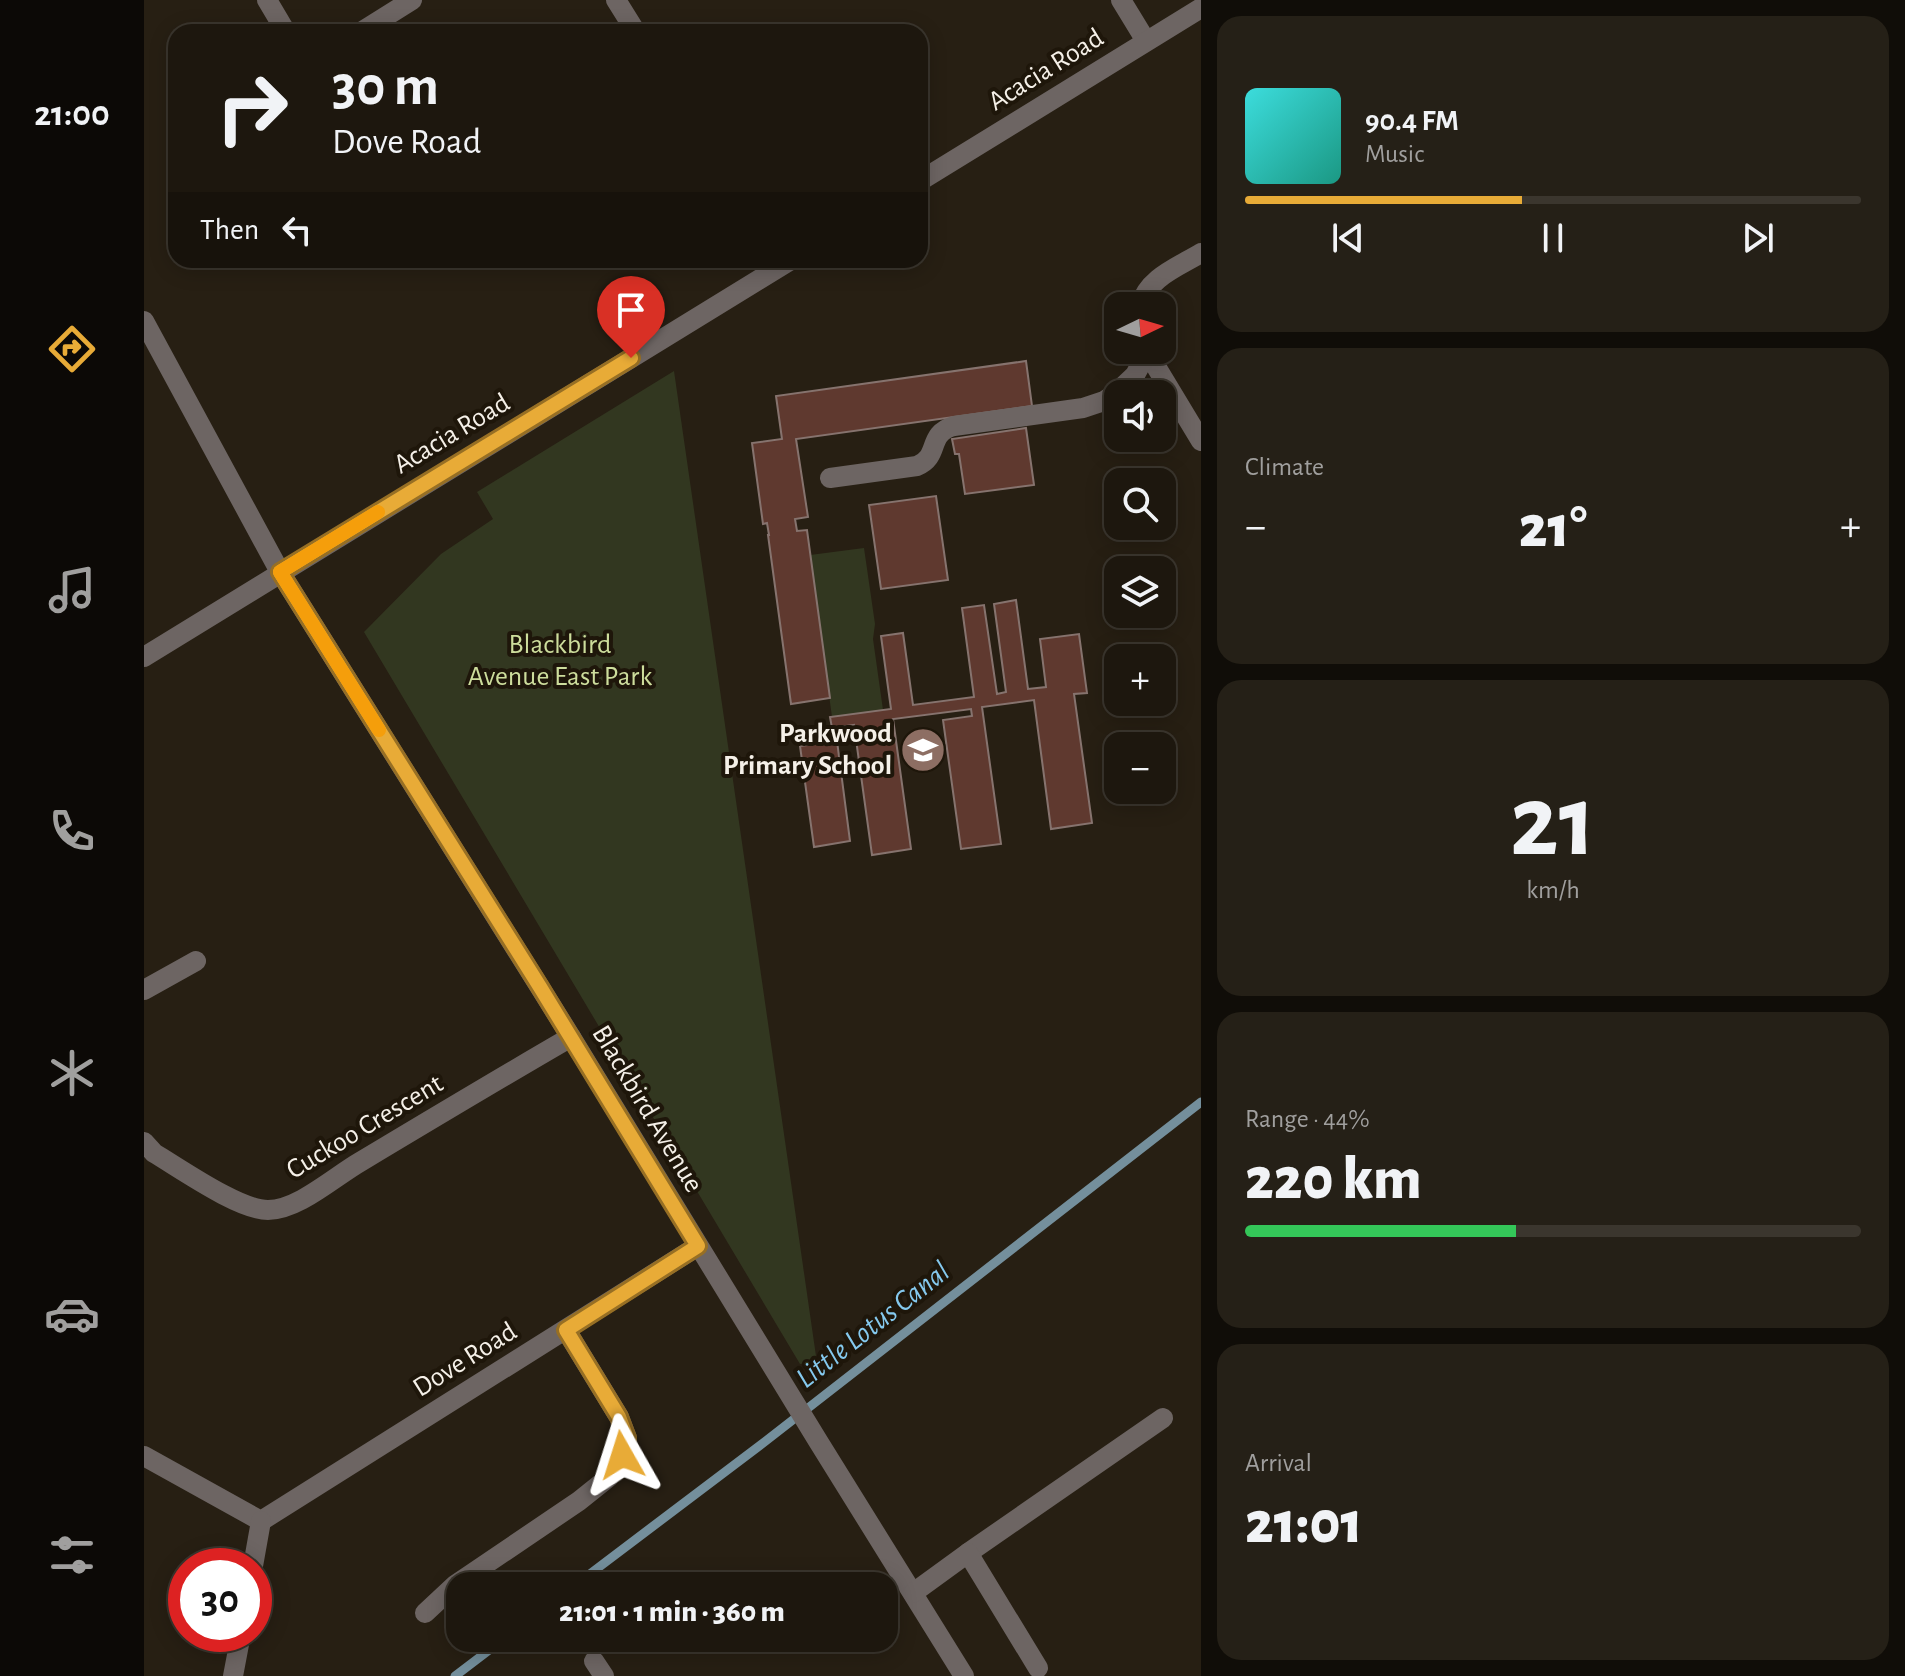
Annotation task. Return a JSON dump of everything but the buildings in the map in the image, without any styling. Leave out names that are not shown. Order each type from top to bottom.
[{"type":"street","points":[[267,0],[281,24]]},
{"type":"street","points":[[374,24],[412,0]]},
{"type":"street","points":[[616,0],[631,24]]},
{"type":"street","points":[[1121,0],[1146,41]]},
{"type":"street","name":"Acacia Road","points":[[928,176],[1201,8]]},
{"type":"street","points":[[1146,292],[1158,278],[1201,253]]},
{"type":"street","name":"Acacia Road","points":[[144,657],[773,268]]},
{"type":"street","name":"Blackbird Avenue","points":[[144,321],[280,572],[571,1037],[964,1676]]},
{"type":"street","points":[[830,478],[925,463],[930,458],[939,433],[954,426],[1083,408],[1104,401],[1135,375],[1140,364]]},
{"type":"street","points":[[1155,364],[1201,441]]},
{"type":"street","points":[[144,990],[196,961]]},
{"type":"street","name":"Cuckoo Crescent","points":[[144,1142],[154,1153],[241,1204],[265,1210],[282,1209],[571,1037]]},
{"type":"street","name":"Dove Road","points":[[261,1521],[698,1246]]},
{"type":"street","points":[[425,1613],[455,1585],[579,1501],[609,1477],[622,1455],[627,1438],[619,1417],[566,1330]]},
{"type":"street","points":[[913,1593],[1163,1418]]},
{"type":"street","points":[[144,1456],[261,1521],[256,1548]]},
{"type":"street","points":[[968,1553],[1036,1673]]},
{"type":"street","points":[[233,1676],[238,1652]]},
{"type":"green space","name":"Blackbird Avenue East Park","points":[[674,371],[817,1363],[800,1364],[364,632],[441,554],[493,519],[477,492]]},
{"type":"green space","points":[[864,548],[883,710],[832,717],[810,555]]},
{"type":"waterway","name":"Little Lotus Canal","points":[[593,1572],[1201,1102]]},
{"type":"waterway","name":"Little Lotus Canal","points":[[455,1676],[487,1652]]},
{"type":"slow traffic","points":[[378,512],[280,572],[379,730]]},
{"type":"place","name":"Parkwood Primary School","points":[[923,750]]},
{"type":"route","points":[[622,1455],[627,1438],[619,1417],[566,1330],[698,1246],[280,572],[631,358]]}]
